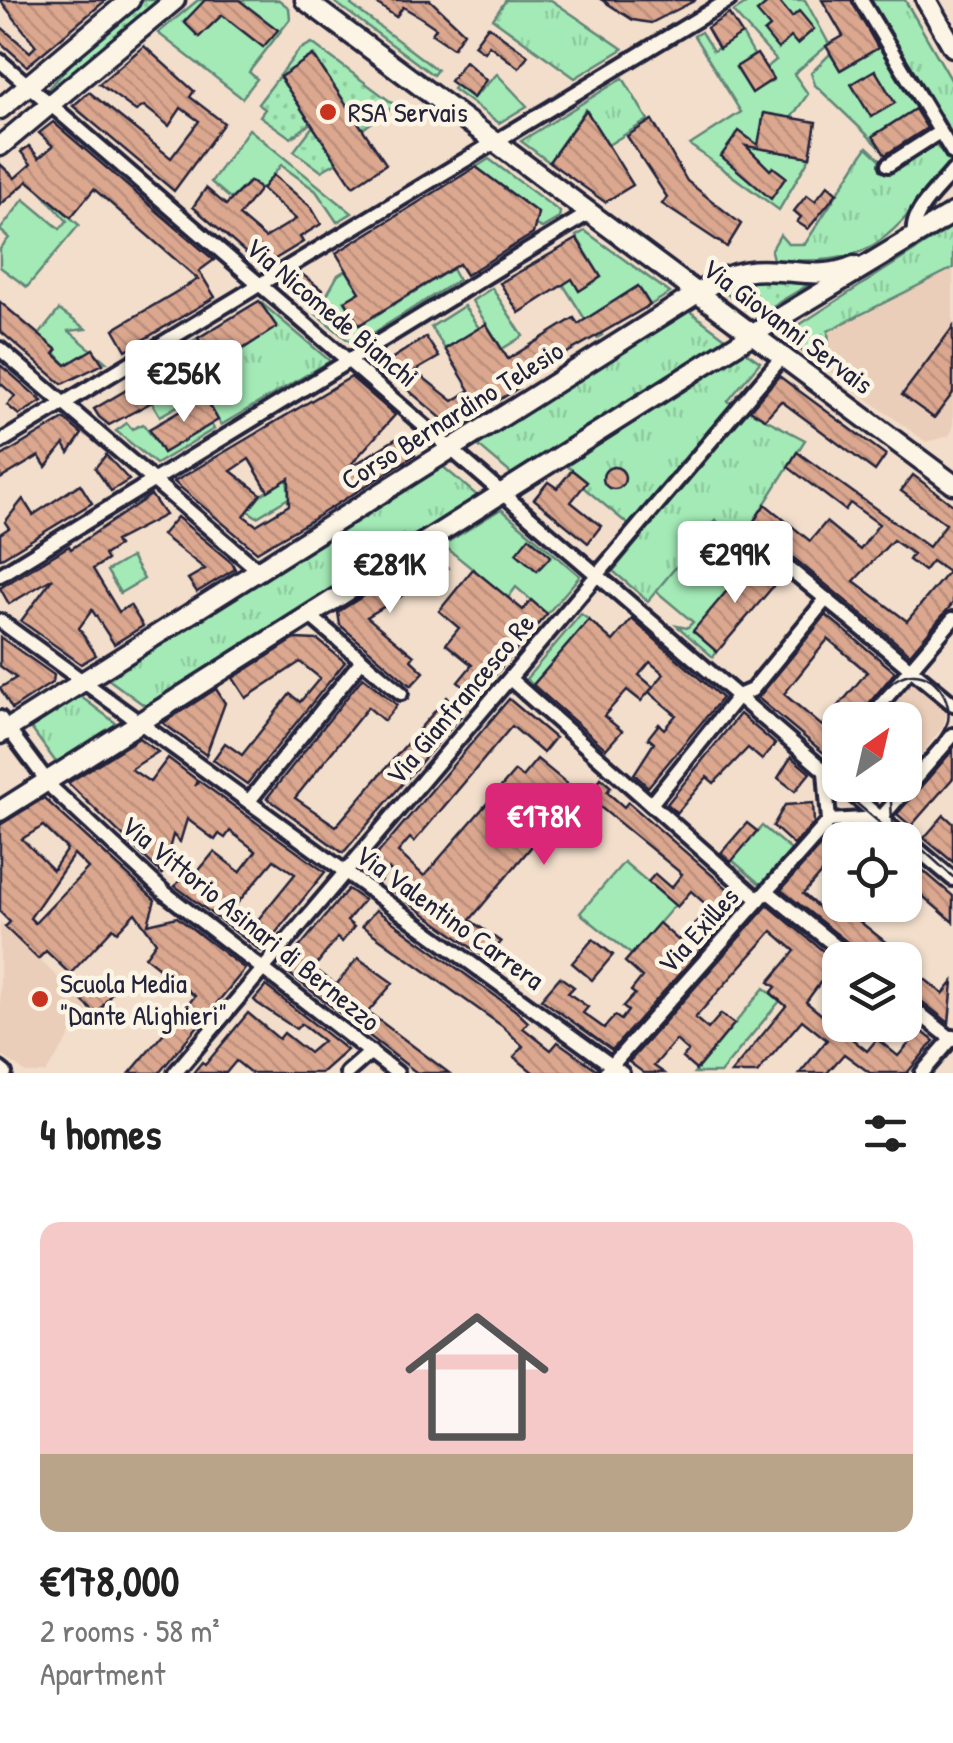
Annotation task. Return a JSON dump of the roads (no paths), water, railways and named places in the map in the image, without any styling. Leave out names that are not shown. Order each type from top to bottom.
[{"type":"street","points":[[0,109],[130,0]]},
{"type":"street","points":[[0,146],[175,0]]},
{"type":"street","name":"Via Giovanni Servais","points":[[305,0],[953,484]]},
{"type":"street","points":[[0,442],[729,0]]},
{"type":"street","points":[[861,0],[953,153]]},
{"type":"street","points":[[926,0],[953,48]]},
{"type":"street","name":"Via Nicomede Bianchi","points":[[0,61],[822,768]]},
{"type":"street","points":[[888,165],[938,133]]},
{"type":"street","points":[[914,235],[916,216],[953,172]]},
{"type":"street","name":"Corso Bernardino Telesio","points":[[0,811],[953,210]]},
{"type":"street","points":[[0,575],[589,213]]},
{"type":"street","name":"Corso Bernardino Telesio","points":[[3,727],[83,681],[698,292],[750,268],[842,271],[914,235]]},
{"type":"street","points":[[0,349],[258,570]]},
{"type":"street","name":"Via Gianfrancesco Re","points":[[176,1073],[782,356]]},
{"type":"street","points":[[757,542],[953,704]]},
{"type":"street","points":[[651,804],[738,696],[752,690],[826,599]]},
{"type":"street","points":[[309,615],[401,693]]},
{"type":"street","points":[[883,702],[953,619]]},
{"type":"street","name":"Via Valentino Carrera","points":[[0,621],[613,1070]]},
{"type":"street","points":[[249,802],[362,660]]},
{"type":"street","points":[[510,680],[651,804],[828,942]]},
{"type":"street","name":"Via Vittorio Asinari di Bernezzo","points":[[3,727],[46,782],[165,893],[398,1073]]},
{"type":"street","points":[[827,802],[829,821],[881,818],[953,735]]},
{"type":"street","name":"Via Nicomede Bianchi","points":[[862,802],[953,879]]},
{"type":"street","name":"Via Exilles","points":[[613,1070],[829,821]]},
{"type":"street","points":[[922,1015],[952,1039],[922,1073]]},
{"type":"street","points":[[347,1073],[370,1052]]},
{"type":"tram line","points":[[875,702],[887,687],[907,675],[927,677],[941,690],[948,721],[922,758]]},
{"type":"tram line","points":[[855,802],[879,822]]},
{"type":"tram line","points":[[891,802],[892,822],[953,877]]},
{"type":"place","name":"RSA Servais","points":[[328,112]]},
{"type":"place","name":"Scuola Media \"Dante Alighieri\"","points":[[40,999]]}]
